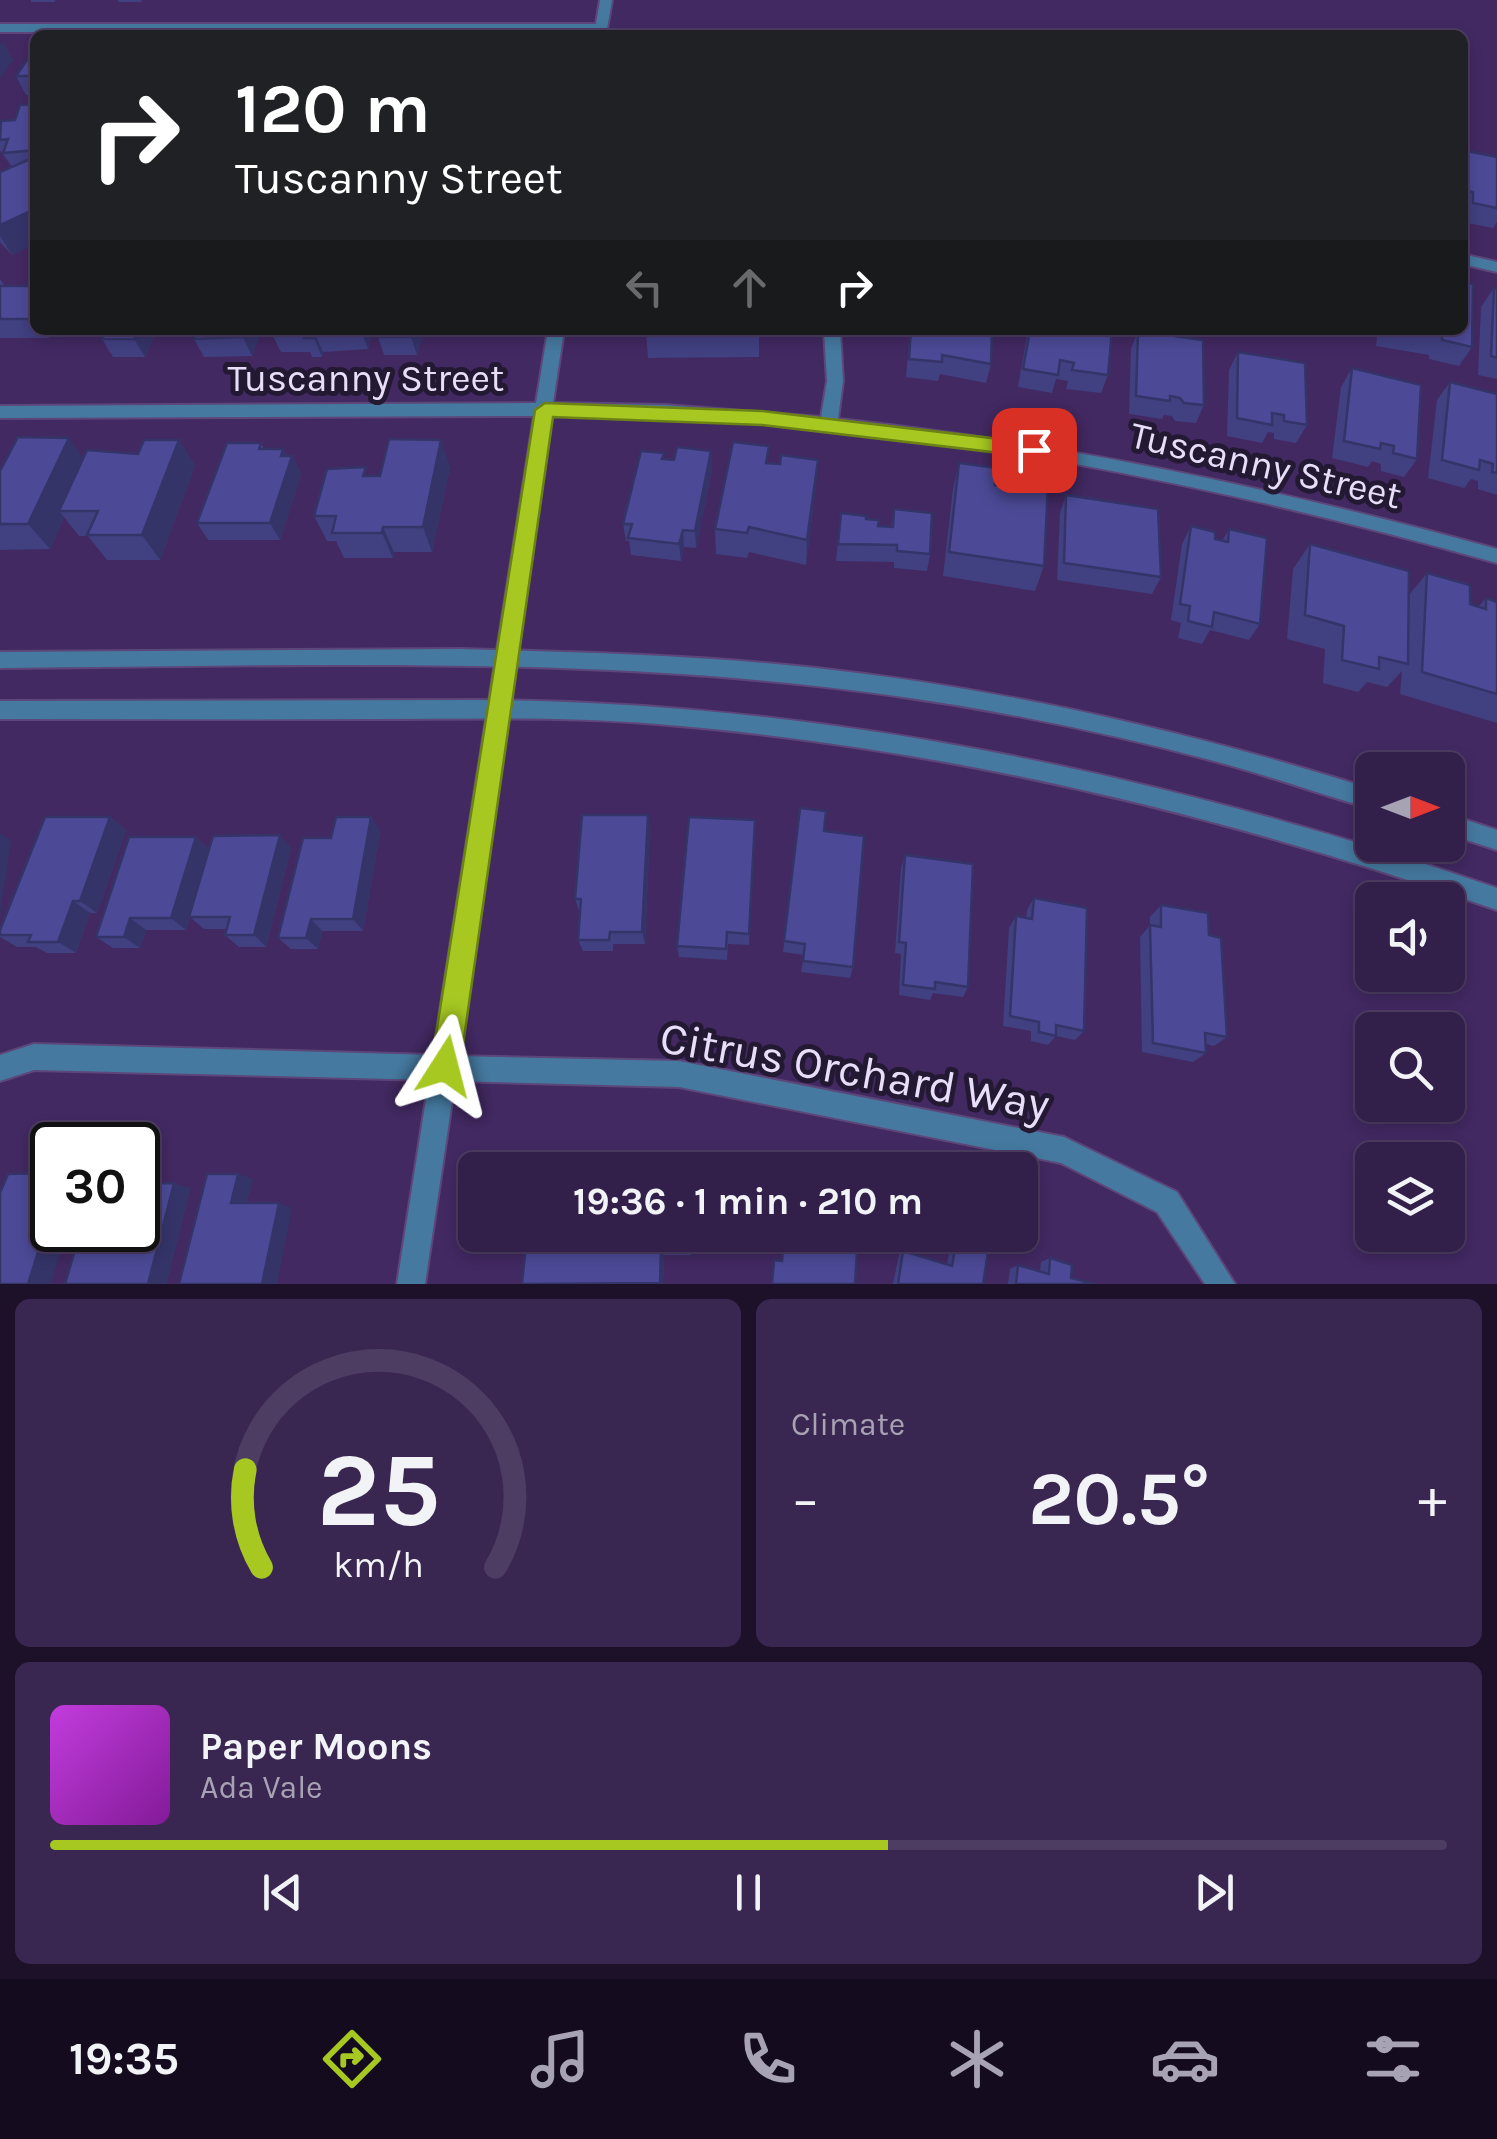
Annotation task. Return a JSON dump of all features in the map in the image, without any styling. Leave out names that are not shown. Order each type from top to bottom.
[{"type":"street","points":[[600,30],[606,0]]},
{"type":"street","points":[[0,28],[136,30]]},
{"type":"street","points":[[1468,260],[1497,267]]},
{"type":"street","points":[[411,1284],[555,335]]},
{"type":"street","points":[[829,424],[835,381],[832,335]]},
{"type":"street","name":"Tuscanny Street","points":[[0,412],[545,410],[696,413],[829,424],[1034,450],[1174,474],[1346,514],[1497,556]]},
{"type":"street","points":[[0,660],[507,659],[738,669],[1010,705],[1180,742],[1355,794]]},
{"type":"street","points":[[0,710],[500,709],[653,715],[788,727],[920,744],[1046,768],[1179,800],[1312,838],[1497,900]]},
{"type":"street","points":[[1465,830],[1497,840]]},
{"type":"street","name":"Citrus Orchard Way","points":[[0,1068],[34,1057],[679,1074],[1064,1150],[1167,1202],[1221,1284]]},
{"type":"building","points":[[30,55],[30,76],[16,76]]},
{"type":"building","points":[[30,104],[30,150],[3,153],[8,139],[0,140],[1,121],[15,120],[20,105]]},
{"type":"building","points":[[1468,151],[1497,157],[1497,208],[1473,203],[1473,192],[1468,191]]},
{"type":"building","points":[[30,159],[30,211],[0,225],[0,172]]},
{"type":"building","points":[[1468,283],[1473,284],[1472,347],[1442,340],[1442,336],[1435,335],[1468,335]]},
{"type":"building","points":[[0,286],[30,286],[30,319],[0,319]]},
{"type":"building","points":[[1494,288],[1497,289],[1497,358],[1491,356]]},
{"type":"building","points":[[104,335],[136,335],[134,339],[102,339]]},
{"type":"building","points":[[196,335],[244,335],[243,337],[194,339]]},
{"type":"building","points":[[379,335],[412,335],[411,337]]},
{"type":"building","points":[[911,335],[992,335],[991,364],[942,355],[942,362],[909,359]]},
{"type":"building","points":[[1029,335],[1112,335],[1108,375],[1072,370],[1074,363],[1060,360],[1058,375],[1023,369]]},
{"type":"building","points":[[1138,335],[1203,340],[1204,405],[1184,403],[1170,396],[1170,401],[1136,396]]},
{"type":"building","points":[[1238,352],[1305,363],[1307,425],[1284,421],[1284,415],[1272,413],[1272,425],[1237,418]]},
{"type":"building","points":[[1352,368],[1421,385],[1417,459],[1393,453],[1394,446],[1381,443],[1380,449],[1344,441]]},
{"type":"building","points":[[1450,382],[1497,394],[1497,473],[1492,472],[1493,464],[1480,460],[1479,470],[1442,460]]},
{"type":"building","points":[[18,437],[69,438],[28,524],[0,524],[0,471]]},
{"type":"building","points":[[389,439],[441,440],[423,527],[383,527],[382,533],[332,533],[336,516],[314,516],[327,469],[366,467],[363,476],[380,476]]},
{"type":"building","points":[[144,440],[179,440],[142,535],[87,535],[98,511],[59,511],[87,450],[138,454]]},
{"type":"building","points":[[733,442],[769,446],[766,463],[780,464],[781,455],[818,460],[807,540],[749,527],[747,533],[715,529]]},
{"type":"building","points":[[227,443],[261,443],[259,449],[283,449],[281,456],[292,456],[270,523],[197,523]]},
{"type":"building","points":[[677,447],[711,451],[695,531],[683,530],[679,544],[628,538],[632,524],[623,524],[641,451],[664,453],[662,459],[674,460]]},
{"type":"building","points":[[959,463],[997,468],[995,485],[1009,488],[1010,478],[1048,485],[1044,566],[949,552]]},
{"type":"building","points":[[1066,495],[1158,509],[1161,577],[1064,563]]},
{"type":"building","points":[[894,509],[932,513],[930,554],[897,551],[897,545],[838,544],[841,513],[866,516],[879,520],[878,526],[893,527]]},
{"type":"building","points":[[1191,526],[1215,532],[1215,539],[1228,542],[1229,529],[1267,538],[1260,624],[1214,612],[1212,627],[1188,621],[1190,606],[1180,604]]},
{"type":"building","points":[[1310,544],[1409,571],[1408,664],[1379,657],[1379,669],[1342,660],[1344,626],[1305,615]]},
{"type":"building","points":[[1427,573],[1470,585],[1470,604],[1486,609],[1486,598],[1497,602],[1497,694],[1422,672]]},
{"type":"building","points":[[800,808],[826,811],[824,831],[864,836],[853,967],[803,961],[805,944],[784,941]]},
{"type":"building","points":[[582,815],[648,815],[642,932],[610,932],[609,940],[578,940],[581,899],[575,899]]},
{"type":"building","points":[[45,817],[110,817],[80,901],[73,901],[58,942],[28,942],[31,935],[0,935],[0,930]]},
{"type":"building","points":[[336,817],[371,817],[353,919],[311,919],[306,938],[278,938],[303,838],[331,838]]},
{"type":"building","points":[[689,817],[755,820],[749,934],[727,932],[726,949],[677,946]]},
{"type":"building","points":[[280,835],[254,935],[225,935],[230,917],[189,917],[213,836]]},
{"type":"building","points":[[129,837],[196,837],[171,918],[130,918],[124,937],[96,937]]},
{"type":"building","points":[[905,855],[973,864],[968,987],[935,982],[935,989],[903,985],[906,943],[899,942]]},
{"type":"building","points":[[1034,898],[1087,908],[1084,1031],[1056,1025],[1056,1036],[1039,1032],[1039,1022],[1010,1016],[1016,916],[1032,919]]},
{"type":"building","points":[[1161,905],[1208,913],[1209,935],[1221,938],[1227,1037],[1205,1033],[1206,1053],[1153,1043],[1150,925],[1161,927]]},
{"type":"building","points":[[8,1174],[30,1174],[30,1252],[38,1252],[28,1284],[0,1284],[0,1193]]},
{"type":"building","points":[[207,1174],[238,1174],[231,1203],[279,1203],[262,1284],[179,1284]]},
{"type":"building","points":[[160,1183],[174,1183],[160,1237]]},
{"type":"building","points":[[74,1252],[156,1252],[148,1284],[65,1284]]},
{"type":"building","points":[[525,1252],[661,1252],[660,1283],[522,1284]]},
{"type":"building","points":[[783,1252],[857,1252],[855,1284],[772,1284],[774,1260],[782,1261]]},
{"type":"building","points":[[903,1252],[952,1266],[954,1252],[988,1252],[983,1284],[898,1284]]},
{"type":"building","points":[[1050,1258],[1072,1265],[1071,1278],[1095,1284],[1016,1284],[1018,1265],[1049,1274]]},
{"type":"route","points":[[445,1066],[545,410],[762,418],[1034,450]]}]
